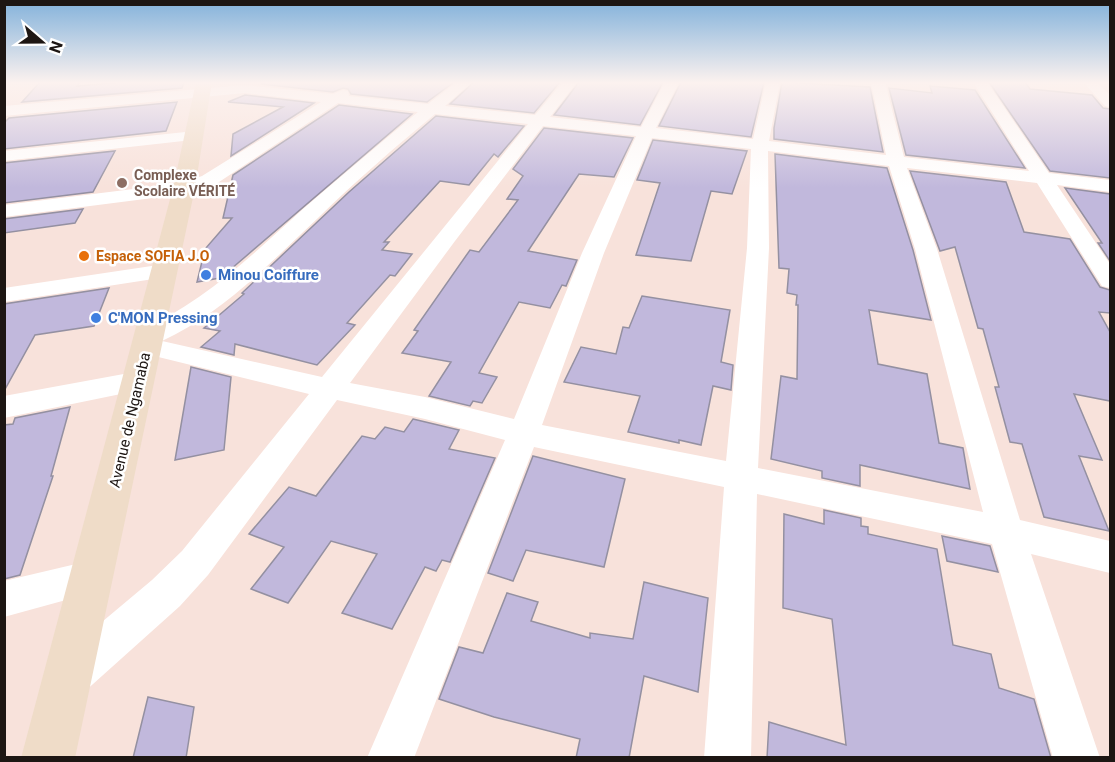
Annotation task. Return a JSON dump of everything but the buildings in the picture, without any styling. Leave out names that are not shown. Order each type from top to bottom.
[{"type":"main road","name":"Avenue de Ngamaba","points":[[48,758],[140,381],[198,118]]},
{"type":"street","points":[[4,211],[184,188],[219,175],[307,118]]},
{"type":"street","points":[[147,341],[212,300],[421,118]]},
{"type":"street","points":[[504,118],[1110,186]]},
{"type":"street","points":[[65,682],[166,593],[195,562],[540,118]]},
{"type":"street","points":[[390,758],[524,433],[595,248],[653,118]]},
{"type":"street","points":[[727,758],[741,476],[758,248],[760,145],[766,118]]},
{"type":"street","points":[[886,118],[896,161],[926,249],[1006,532],[1077,758]]},
{"type":"street","points":[[1002,118],[1110,281]]},
{"type":"street","points":[[4,156],[195,136]]},
{"type":"street","points":[[4,295],[165,271]]},
{"type":"street","points":[[147,341],[330,389],[425,408],[524,433],[1006,532],[1110,557]]},
{"type":"street","points":[[4,407],[140,381]]},
{"type":"street","points":[[4,599],[93,577]]},
{"type":"place","name":"Complexe Scolaire VÉRITÉ","points":[[122,183]]},
{"type":"place","name":"Espace SOFIA J.O","points":[[84,256]]},
{"type":"place","name":"Minou Coiffure","points":[[206,275]]},
{"type":"place","name":"C'MON Pressing","points":[[96,318]]}]
